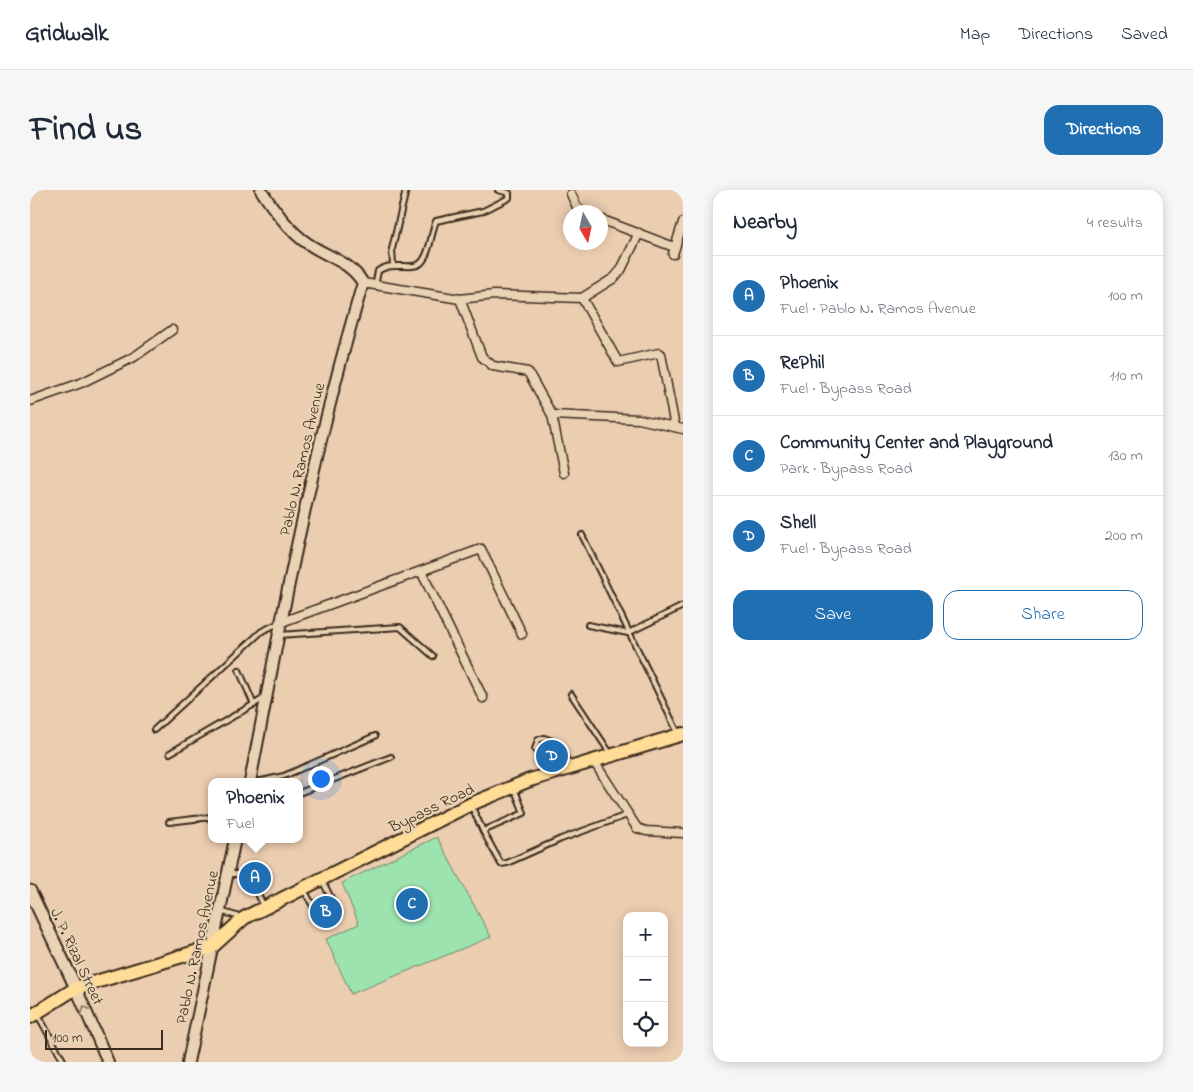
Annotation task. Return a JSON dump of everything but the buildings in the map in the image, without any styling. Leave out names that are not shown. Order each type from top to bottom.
[{"type":"main road","name":"Bypass Road","points":[[212,947],[244,918],[304,890],[472,804],[551,773],[681,735]]},
{"type":"main road","name":"J. P. Rizal Street","points":[[30,891],[76,988]]},
{"type":"main road","points":[[34,1015],[76,988],[212,947]]},
{"type":"street","points":[[261,190],[297,235],[306,243],[343,262],[356,272],[363,283],[460,299],[494,295],[582,298],[614,278],[621,270],[638,233]]},
{"type":"street","points":[[571,194],[576,205]]},
{"type":"street","points":[[608,222],[638,233],[673,250],[683,222]]},
{"type":"street","name":"Pablo N. Ramos Avenue","points":[[251,778],[279,624],[338,367],[363,283]]},
{"type":"street","points":[[552,414],[639,419],[679,428],[661,354],[618,362],[582,298]]},
{"type":"street","points":[[460,299],[482,357],[493,366],[528,372],[552,414],[564,473]]},
{"type":"street","points":[[30,401],[81,382],[134,357],[172,330]]},
{"type":"street","points":[[279,624],[481,550],[522,634]]},
{"type":"street","points":[[421,571],[483,698]]},
{"type":"street","points":[[593,760],[637,828],[646,831],[683,833]]},
{"type":"street","name":"Pablo N. Ramos Avenue","points":[[188,1062],[234,843]]},
{"type":"street","name":"J. P. Rizal Street","points":[[76,988],[108,1062]]},
{"type":"lane","points":[[393,265],[392,249],[406,190]]},
{"type":"lane","points":[[375,286],[378,271],[387,265],[417,267],[426,257],[436,222],[483,211],[509,198],[510,193],[498,190]]},
{"type":"lane","points":[[582,535],[628,633],[681,735]]},
{"type":"lane","points":[[588,625],[628,633],[683,606]]},
{"type":"lane","points":[[154,730],[262,631],[279,624]]},
{"type":"lane","points":[[277,635],[400,627],[434,656]]},
{"type":"lane","points":[[240,670],[254,705]]},
{"type":"lane","points":[[571,694],[612,754]]},
{"type":"lane","points":[[170,753],[265,698]]},
{"type":"lane","points":[[275,778],[284,776],[375,736]]},
{"type":"lane","points":[[551,773],[535,750],[538,740],[544,738],[555,742],[571,767]]},
{"type":"lane","points":[[303,791],[391,756]]},
{"type":"lane","points":[[483,831],[524,813],[514,787]]},
{"type":"lane","points":[[472,804],[496,859],[500,864],[507,863],[561,839],[627,815]]},
{"type":"lane","points":[[169,822],[208,818]]},
{"type":"lane","points":[[227,874],[249,874],[264,909]]},
{"type":"lane","points":[[304,890],[322,922],[339,914],[322,880]]},
{"type":"lane","points":[[220,911],[244,918]]},
{"type":"lane","points":[[34,1015],[64,1062]]},
{"type":"green space","points":[[437,837],[491,937],[351,994],[326,939],[359,924],[342,883]]},
{"type":"place","name":"Shell","points":[[552,756]]},
{"type":"place","name":"Phoenix","points":[[255,878]]},
{"type":"place","name":"Community Center and Playground","points":[[412,904]]},
{"type":"place","name":"RePhil","points":[[326,912]]}]
